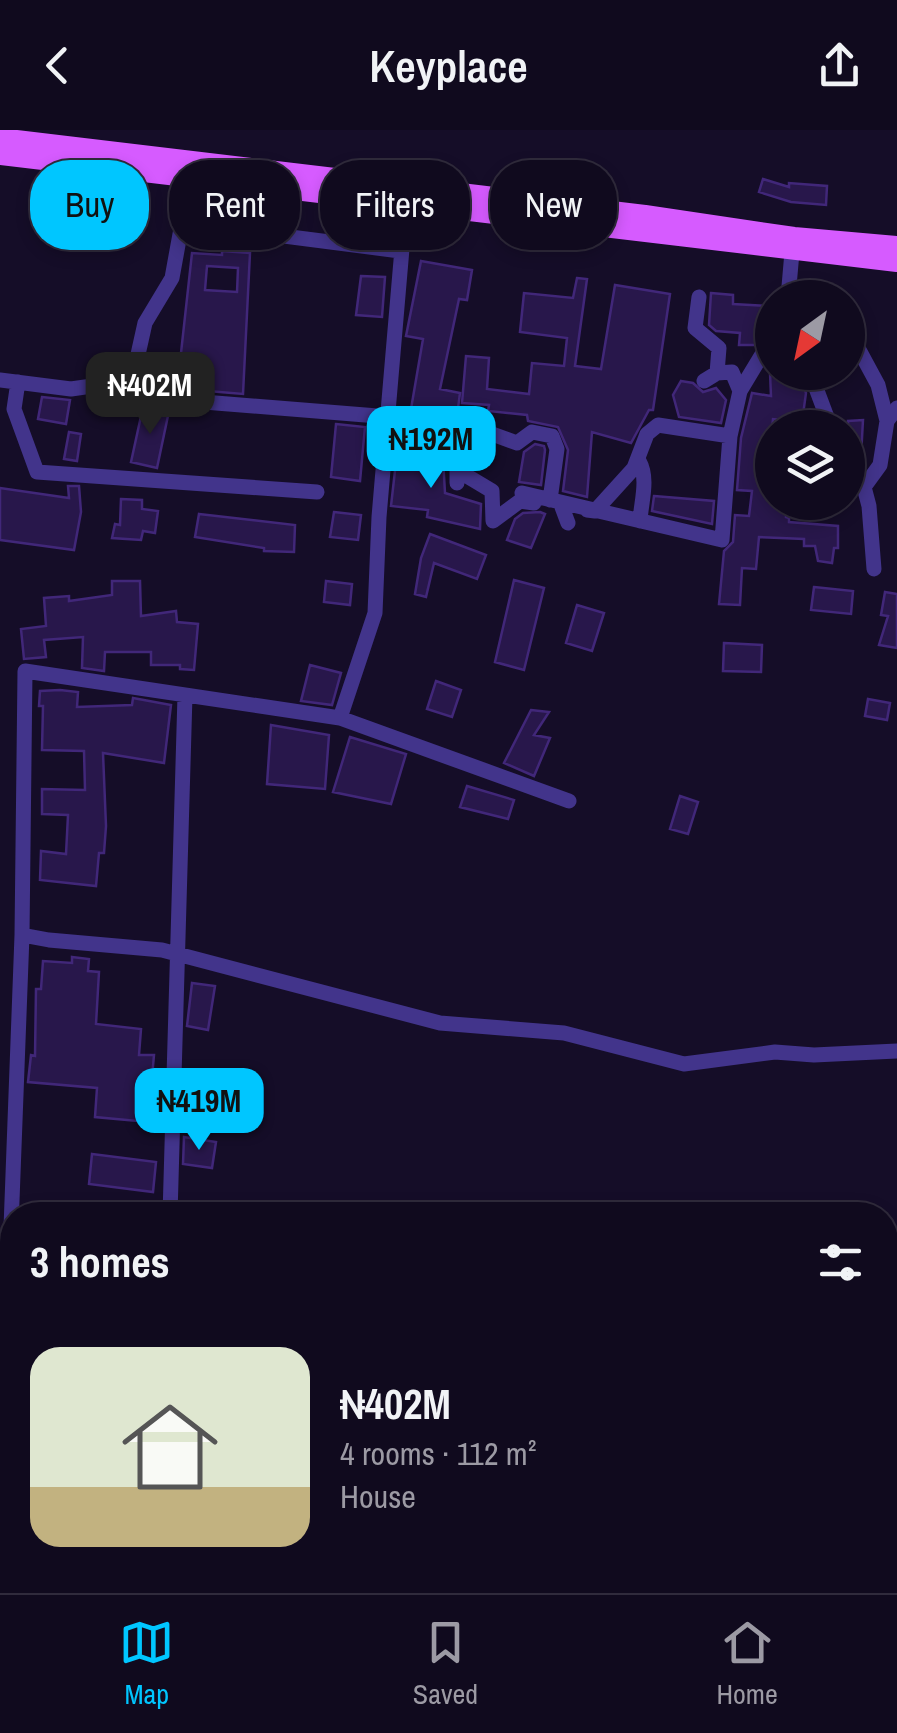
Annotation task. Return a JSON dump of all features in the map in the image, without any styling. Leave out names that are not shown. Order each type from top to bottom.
[{"type":"main road","points":[[0,138],[646,215],[794,237],[897,246]]},
{"type":"main road","points":[[0,155],[169,176]]},
{"type":"main road","points":[[470,210],[897,262]]},
{"type":"street","points":[[300,238],[400,251],[375,613],[340,718]]},
{"type":"street","points":[[154,398],[136,368],[145,323],[172,278],[177,250]]},
{"type":"street","points":[[790,280],[792,252]]},
{"type":"street","points":[[698,297],[696,328],[720,348],[711,377],[732,372],[740,391]]},
{"type":"street","points":[[865,361],[892,414],[880,465],[865,486]]},
{"type":"street","points":[[432,424],[458,458],[457,476],[492,491],[493,522],[520,501],[551,509],[595,511],[722,540],[730,436],[740,391],[755,366]]},
{"type":"street","points":[[0,380],[71,389],[99,385],[154,398],[390,417],[484,431],[517,443],[532,432],[552,436],[558,449],[551,509]]},
{"type":"street","points":[[18,382],[14,408],[38,472],[318,492]]},
{"type":"street","points":[[595,511],[639,461],[647,434],[658,425],[730,436]]},
{"type":"street","points":[[639,461],[644,487],[640,521]]},
{"type":"street","points":[[865,491],[874,568]]},
{"type":"street","points":[[522,493],[551,509]]},
{"type":"street","points":[[12,1202],[26,671],[340,718],[570,801]]},
{"type":"street","points":[[170,1202],[186,695]]},
{"type":"street","points":[[22,934],[179,954],[440,1023],[564,1033],[684,1064],[775,1052],[814,1055],[897,1050]]},
{"type":"street","points":[[0,995],[20,998]]},
{"type":"building","points":[[763,179],[789,187],[789,183],[827,186],[826,205],[791,202],[759,192]]},
{"type":"building","points":[[222,251],[250,253],[243,394],[184,389],[184,371],[179,371],[192,253],[222,255]],"holes":[[[207,266],[238,268],[237,292],[205,290]]]},
{"type":"building","points":[[421,261],[472,270],[467,300],[459,299],[440,389],[460,393],[457,416],[411,409],[423,339],[406,336]]},
{"type":"building","points":[[361,276],[385,277],[382,317],[356,315]]},
{"type":"building","points":[[577,278],[587,279],[575,366],[601,369],[615,285],[670,294],[653,410],[649,410],[631,443],[592,432],[587,497],[563,491],[568,450],[558,427],[528,421],[527,415],[488,411],[489,405],[462,403],[466,356],[489,358],[487,389],[529,394],[532,363],[564,366],[567,338],[520,332],[524,293],[573,298]]},
{"type":"building","points":[[711,293],[733,295],[733,304],[755,305],[755,345],[739,345],[740,333],[716,331],[709,325]]},
{"type":"building","points":[[681,381],[693,383],[703,392],[716,388],[726,400],[721,423],[679,417],[673,395]]},
{"type":"building","points":[[771,390],[806,393],[804,410],[755,410],[755,520],[838,526],[838,548],[834,548],[832,563],[818,561],[815,546],[804,546],[804,539],[759,537],[756,569],[742,568],[740,605],[719,604],[724,551],[733,542],[735,515],[749,516],[752,491],[737,490],[741,438],[752,393],[771,396]]},
{"type":"building","points":[[42,397],[70,400],[66,424],[38,419]]},
{"type":"building","points":[[143,407],[169,411],[157,468],[131,462]]},
{"type":"building","points":[[336,424],[365,427],[360,481],[331,477]]},
{"type":"building","points":[[69,432],[81,434],[77,461],[64,459]]},
{"type":"building","points":[[535,444],[545,450],[541,485],[519,482],[524,452]]},
{"type":"building","points":[[397,453],[443,458],[445,493],[481,504],[480,529],[427,517],[428,510],[391,506]]},
{"type":"building","points":[[68,486],[79,486],[81,512],[74,550],[0,540],[0,488],[69,498]]},
{"type":"building","points":[[654,496],[714,501],[712,524],[652,511]]},
{"type":"building","points":[[121,499],[142,500],[142,509],[158,511],[155,533],[143,531],[141,540],[112,538],[115,524],[120,525]]},
{"type":"building","points":[[334,512],[361,515],[358,540],[330,537]]},
{"type":"building","points":[[523,513],[545,514],[531,548],[507,540],[515,519]]},
{"type":"building","points":[[199,514],[295,525],[294,552],[264,551],[195,537]]},
{"type":"building","points":[[430,534],[486,555],[477,579],[434,563],[426,597],[415,594]]},
{"type":"building","points":[[514,580],[544,588],[524,670],[495,662]]},
{"type":"building","points":[[112,581],[140,581],[141,616],[176,611],[177,622],[198,624],[194,670],[180,669],[180,665],[151,665],[151,652],[105,652],[104,671],[82,668],[83,637],[44,640],[46,657],[24,659],[21,629],[46,626],[44,598],[69,596],[69,601],[112,595]]},
{"type":"building","points":[[326,581],[352,584],[350,605],[324,602]]},
{"type":"building","points":[[814,587],[853,591],[851,614],[811,610]]},
{"type":"building","points":[[885,592],[897,594],[897,648],[879,645],[888,616],[881,615]]},
{"type":"building","points":[[577,605],[604,613],[592,651],[566,643]]},
{"type":"building","points":[[724,643],[762,645],[761,672],[723,671]]},
{"type":"building","points":[[310,665],[341,673],[332,705],[301,701]]},
{"type":"building","points":[[436,681],[461,690],[452,717],[427,709]]},
{"type":"building","points":[[40,691],[78,692],[77,707],[132,705],[133,698],[171,705],[164,763],[103,753],[106,826],[96,886],[40,880],[41,851],[66,854],[68,815],[42,814],[42,789],[85,790],[84,751],[42,750]]},
{"type":"building","points":[[868,699],[890,703],[887,720],[865,716]]},
{"type":"building","points":[[531,710],[549,712],[534,735],[550,738],[534,776],[504,763]]},
{"type":"building","points":[[271,725],[329,735],[325,789],[267,784]]},
{"type":"building","points":[[350,737],[406,754],[391,804],[333,792]]},
{"type":"building","points":[[467,786],[514,800],[508,819],[460,807]]},
{"type":"building","points":[[680,796],[698,802],[688,834],[670,829]]},
{"type":"building","points":[[72,957],[89,959],[88,971],[99,972],[96,1024],[141,1029],[139,1055],[154,1055],[148,1122],[95,1117],[97,1088],[28,1082],[31,1055],[35,1056],[36,989],[41,989],[43,961],[72,963]]},
{"type":"building","points":[[192,983],[215,986],[208,1030],[187,1026]]},
{"type":"building","points":[[184,1137],[216,1142],[212,1168],[183,1164]]},
{"type":"building","points":[[92,1154],[156,1162],[153,1192],[89,1184]]}]
